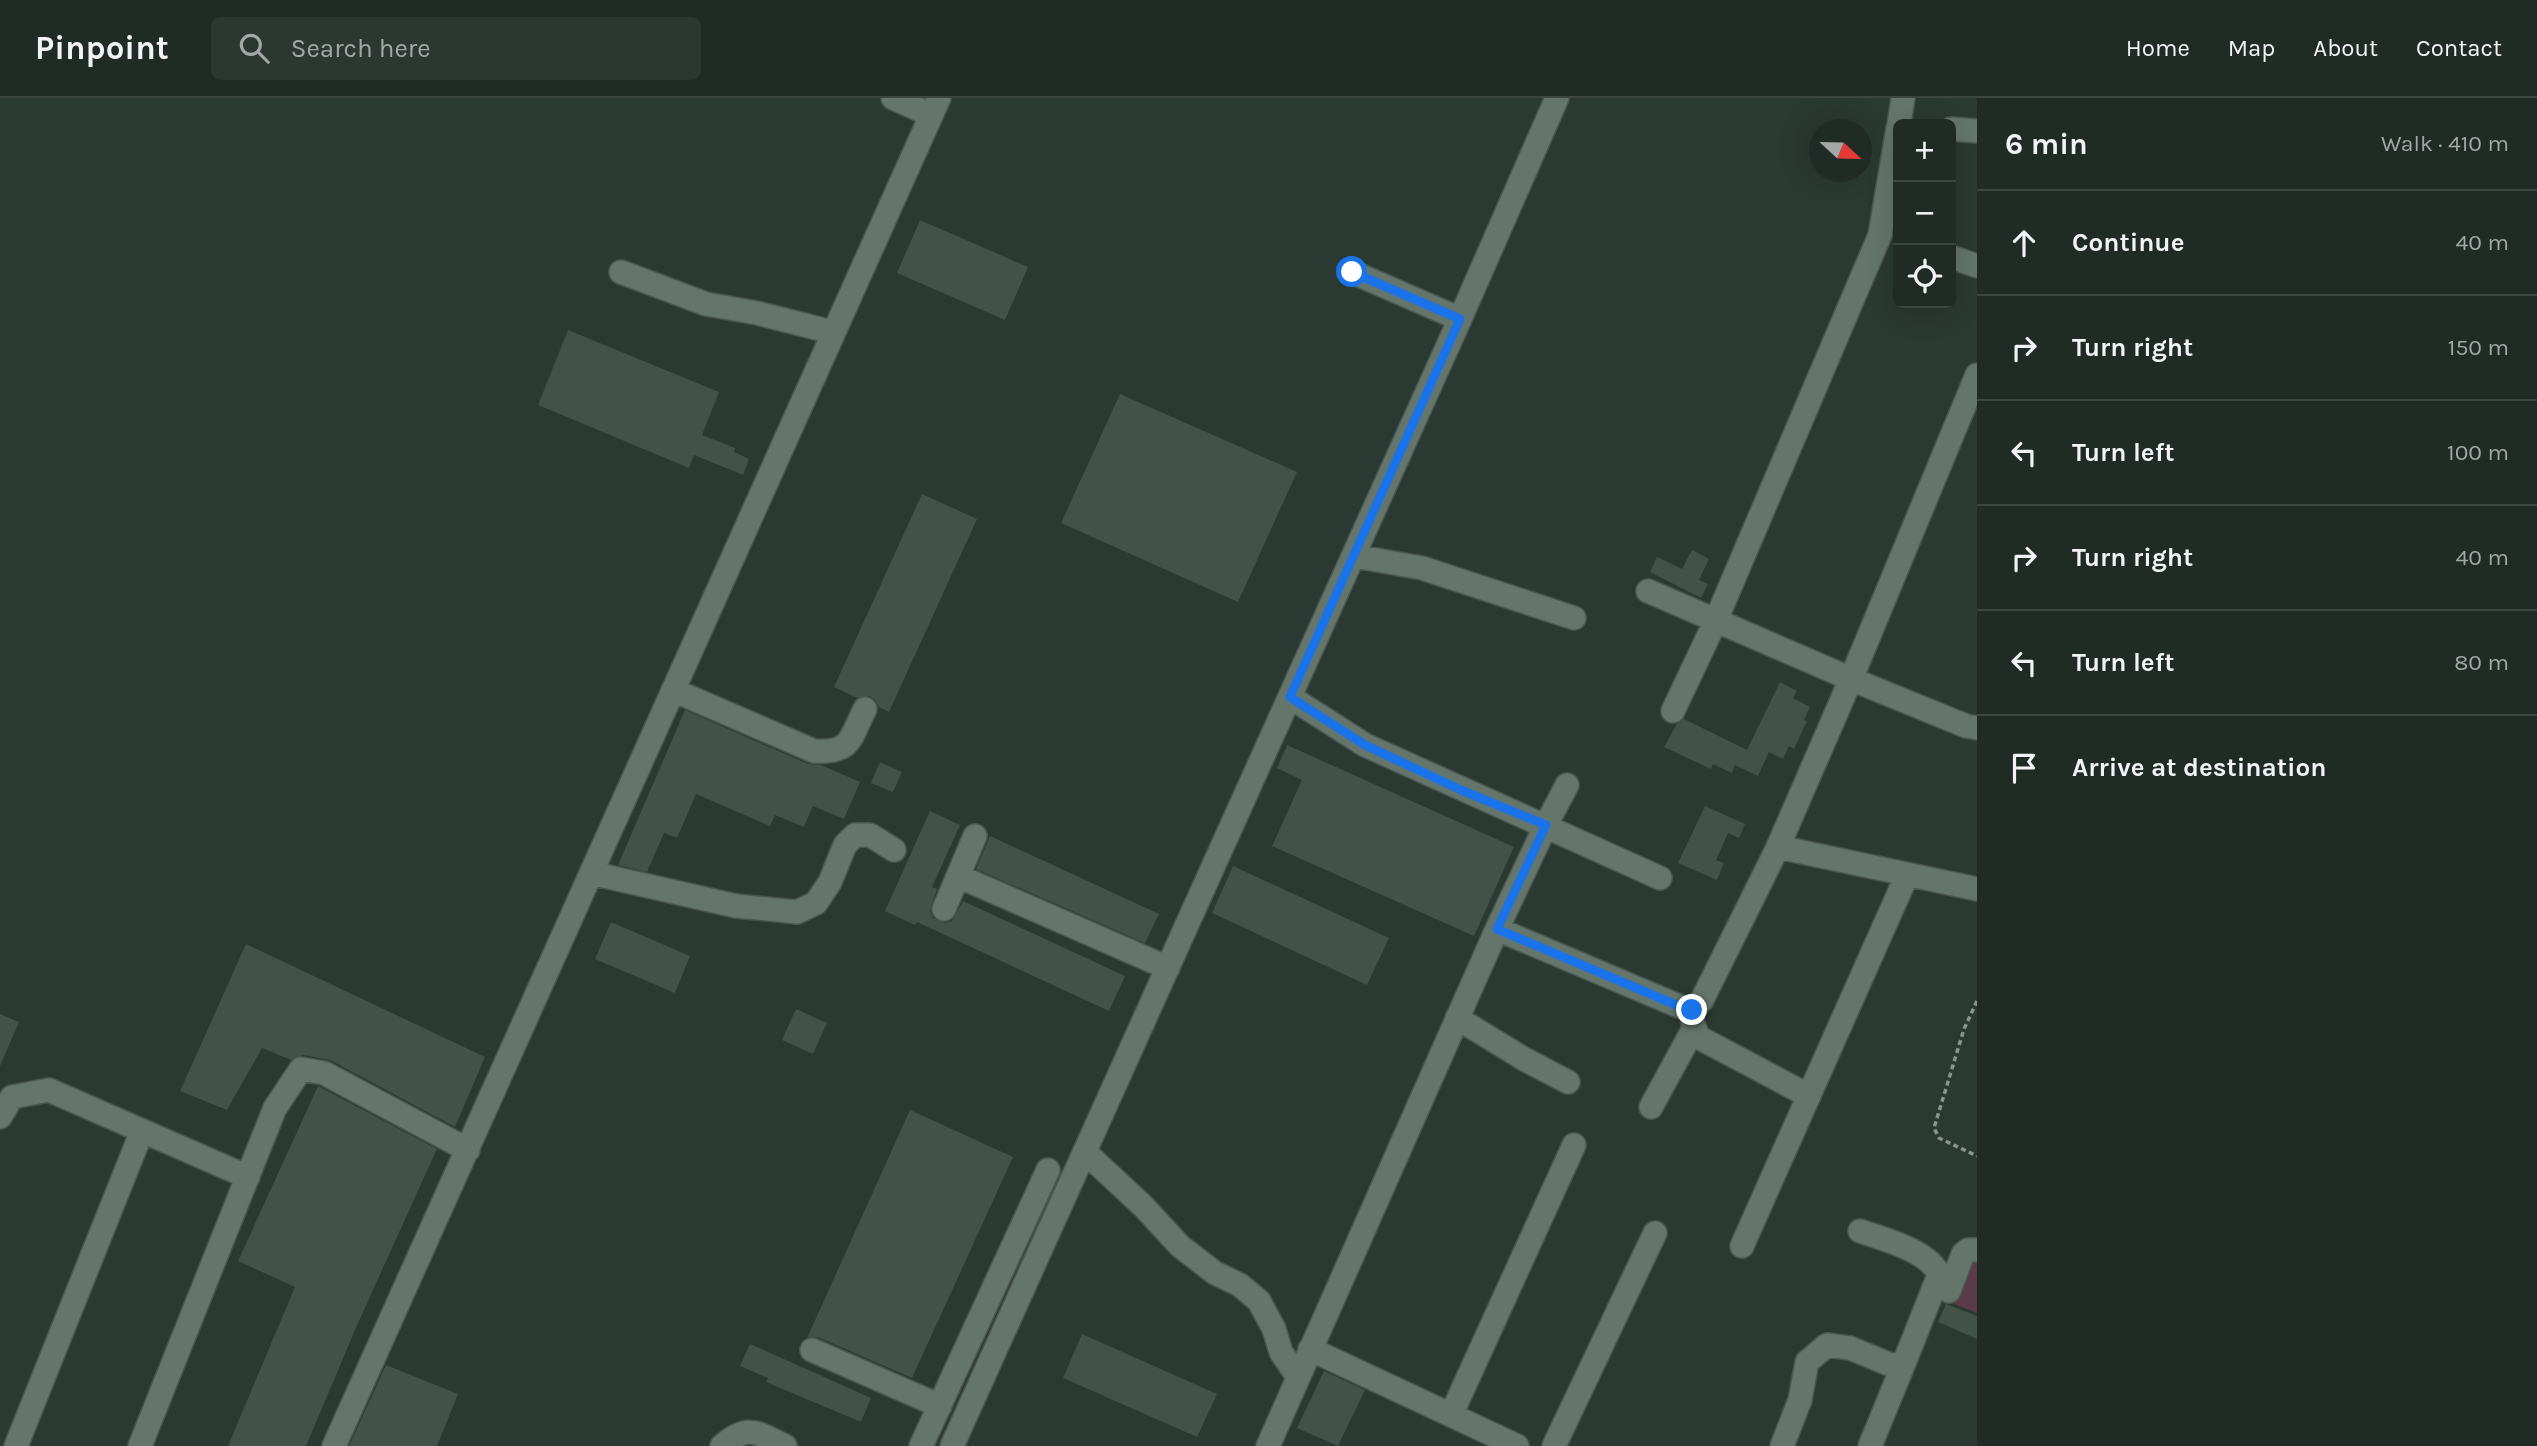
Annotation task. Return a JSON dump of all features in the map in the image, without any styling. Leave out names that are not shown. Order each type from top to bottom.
[{"type":"street","points":[[334,1446],[935,106],[893,98]]},
{"type":"street","points":[[952,1446],[1354,556],[1557,98]]},
{"type":"street","points":[[1900,119],[1903,98]]},
{"type":"street","points":[[1956,129],[1977,131]]},
{"type":"street","points":[[1674,711],[1889,238],[1894,182]]},
{"type":"street","points":[[1956,259],[1977,266]]},
{"type":"street","points":[[621,272],[706,303],[832,332]]},
{"type":"street","points":[[1352,272],[1460,319]]},
{"type":"street","points":[[1651,1107],[1778,847],[1977,375]]},
{"type":"street","points":[[1354,556],[1422,568],[1574,618]]},
{"type":"street","points":[[1648,591],[1851,679],[1966,726],[1977,728]]},
{"type":"street","points":[[673,690],[814,751],[835,752],[846,746],[865,709]]},
{"type":"street","points":[[1290,697],[1365,745],[1660,878]]},
{"type":"street","points":[[1268,1446],[1497,929],[1567,785]]},
{"type":"street","points":[[591,873],[736,906],[797,912],[817,903],[830,882],[845,845],[855,835],[870,835],[894,850]]},
{"type":"street","points":[[944,909],[975,836]]},
{"type":"street","points":[[1778,847],[1977,889]]},
{"type":"street","points":[[1742,1246],[1907,875]]},
{"type":"street","points":[[958,876],[1168,968]]},
{"type":"street","points":[[1497,929],[1681,1007],[1693,1019],[1698,1037],[1809,1096]]},
{"type":"street","points":[[1457,1018],[1568,1082]]},
{"type":"street","points":[[140,1446],[275,1108],[301,1069],[324,1073],[468,1150]]},
{"type":"street","points":[[0,1117],[12,1097],[49,1090],[248,1177]]},
{"type":"street","points":[[16,1446],[142,1131]]},
{"type":"street","points":[[1451,1415],[1574,1145]]},
{"type":"street","points":[[1085,1152],[1144,1207],[1180,1246],[1215,1273],[1240,1285],[1259,1301],[1274,1329],[1282,1352],[1298,1377]]},
{"type":"street","points":[[921,1446],[1048,1170]]},
{"type":"street","points":[[1860,1231],[1914,1251],[1936,1266],[1939,1275],[1870,1446]]},
{"type":"street","points":[[1554,1446],[1655,1233]]},
{"type":"street","points":[[1948,1291],[1963,1254],[1968,1250],[1977,1250]]},
{"type":"street","points":[[1782,1446],[1800,1400],[1807,1362],[1827,1345],[1850,1348],[1891,1364],[1904,1363]]},
{"type":"street","points":[[1310,1349],[1517,1446]]},
{"type":"street","points":[[812,1350],[940,1406]]},
{"type":"street","points":[[722,1446],[733,1436],[753,1431],[786,1446]]},
{"type":"path","points":[[1977,1001],[1964,1029],[1934,1128],[1939,1138],[1977,1156]]},
{"type":"shaded area","points":[[1970,1260],[1977,1263],[1977,1313],[1952,1303]]},
{"type":"building","points":[[920,220],[1028,267],[1005,320],[897,273]]},
{"type":"building","points":[[568,330],[719,392],[702,435],[735,448],[734,452],[749,459],[743,475],[694,455],[689,468],[538,405]]},
{"type":"building","points":[[1120,394],[1297,472],[1238,602],[1061,523]]},
{"type":"building","points":[[922,494],[977,519],[889,712],[879,707],[870,696],[857,698],[834,687]]},
{"type":"building","points":[[1692,550],[1709,559],[1699,580],[1708,584],[1701,598],[1650,572],[1657,557],[1682,569]]},
{"type":"building","points":[[1780,682],[1797,691],[1793,698],[1810,707],[1804,720],[1807,721],[1794,749],[1789,746],[1783,759],[1769,752],[1758,776],[1735,765],[1732,773],[1713,764],[1711,769],[1664,747],[1677,724],[1684,719],[1747,750]]},
{"type":"building","points":[[685,710],[808,764],[821,765],[860,782],[844,819],[813,806],[804,827],[775,815],[770,826],[696,794],[677,838],[664,833],[647,872],[618,865]]},
{"type":"building","points":[[1287,745],[1514,847],[1474,936],[1272,846],[1302,780],[1277,768]]},
{"type":"building","points":[[880,762],[902,772],[893,792],[871,783]]},
{"type":"building","points":[[1705,806],[1745,824],[1739,838],[1728,833],[1716,860],[1724,863],[1717,880],[1678,863]]},
{"type":"building","points":[[930,811],[960,825],[932,887],[937,889],[930,910],[933,918],[945,923],[952,921],[963,901],[1125,976],[1109,1011],[917,922],[915,925],[885,911]]},
{"type":"building","points":[[990,836],[1159,914],[1145,943],[976,869]]},
{"type":"building","points":[[1233,866],[1389,938],[1367,985],[1212,913]]},
{"type":"building","points":[[611,922],[690,956],[675,993],[595,959]]},
{"type":"building","points":[[246,944],[485,1057],[455,1127],[330,1060],[303,1055],[291,1060],[262,1048],[227,1110],[180,1091]]},
{"type":"building","points":[[796,1009],[827,1023],[813,1054],[782,1040]]},
{"type":"building","points":[[0,1014],[19,1022],[0,1066]]},
{"type":"building","points":[[318,1086],[437,1149],[306,1446],[228,1446],[295,1287],[238,1261]]},
{"type":"building","points":[[910,1110],[1013,1157],[912,1378],[818,1337],[807,1338]]},
{"type":"building","points":[[1946,1304],[1977,1316],[1977,1339],[1938,1322]]},
{"type":"building","points":[[1082,1334],[1217,1394],[1197,1437],[1063,1378]]},
{"type":"building","points":[[750,1344],[871,1398],[861,1422],[766,1382],[768,1378],[740,1366]]},
{"type":"building","points":[[386,1365],[458,1394],[437,1446],[349,1446]]},
{"type":"building","points":[[1324,1371],[1365,1390],[1338,1446],[1297,1428]]},
{"type":"route","points":[[1352,272],[1460,319],[1290,697],[1365,745],[1461,790],[1546,825],[1497,929],[1692,1010]]}]
